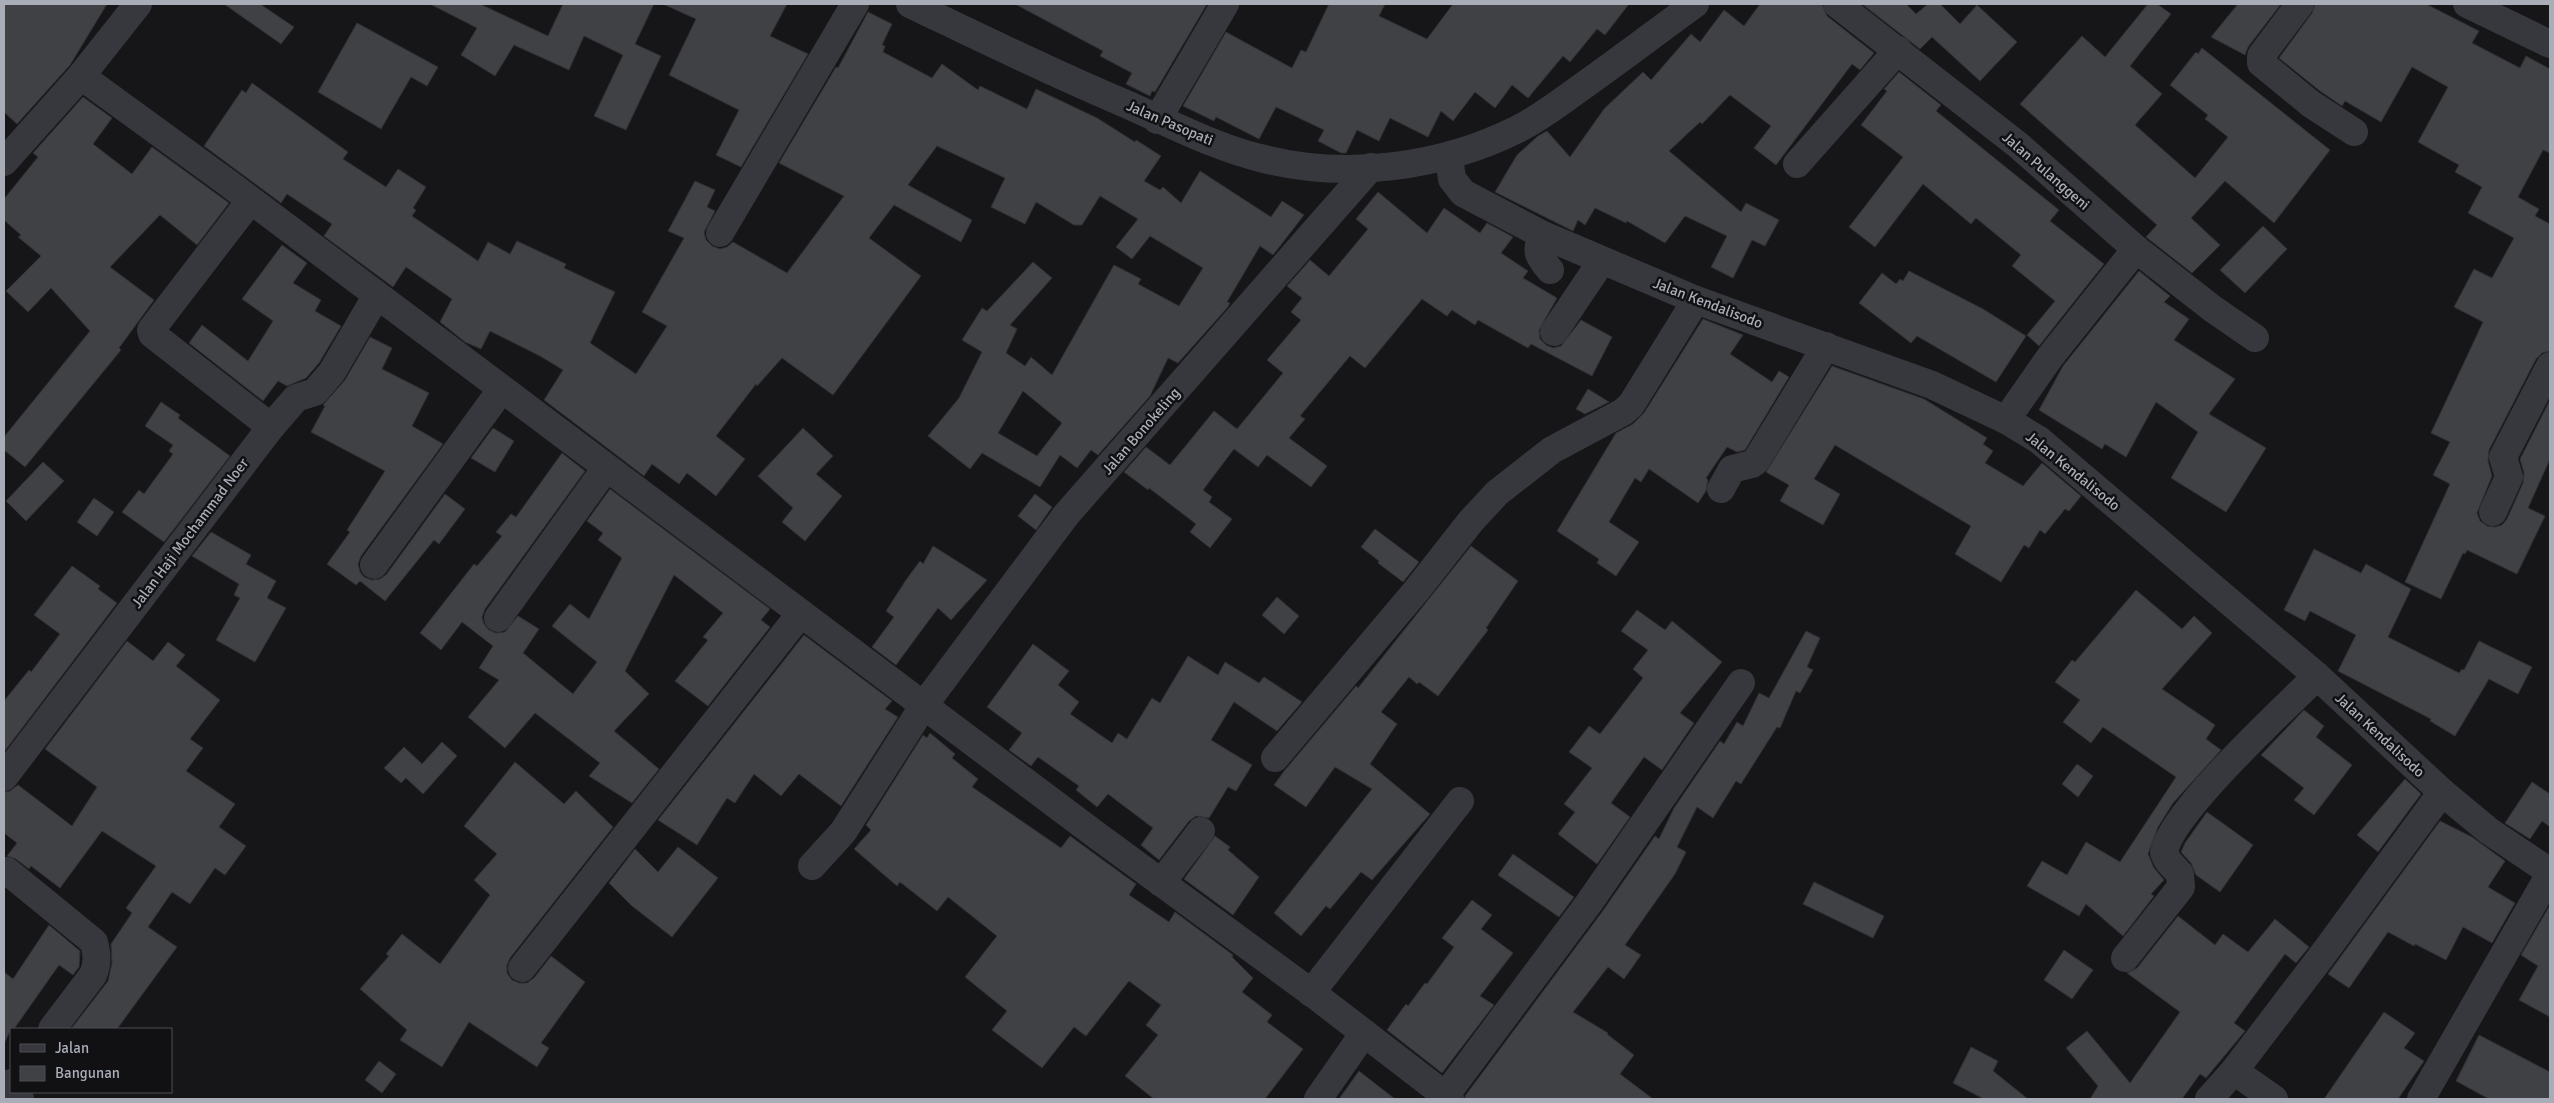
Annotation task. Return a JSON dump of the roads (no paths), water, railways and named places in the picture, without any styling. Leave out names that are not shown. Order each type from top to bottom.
[{"type":"street","points":[[4,162],[81,76],[138,4]]},
{"type":"street","points":[[720,233],[855,4]]},
{"type":"street","name":"Jalan Pasopati","points":[[910,4],[1158,120],[1263,159],[1331,168],[1371,167],[1449,157],[1519,129],[1546,112],[1695,4]]},
{"type":"street","points":[[1158,120],[1224,4]]},
{"type":"street","name":"Jalan Pulanggeni","points":[[1837,4],[2018,145],[2136,249],[2213,309],[2255,338]]},
{"type":"street","points":[[2300,4],[2261,56],[2261,63],[2311,104],[2354,132]]},
{"type":"street","points":[[2467,4],[2550,44]]},
{"type":"street","points":[[1797,164],[1898,50]]},
{"type":"street","points":[[81,76],[250,200],[501,390],[1311,993],[1447,1097],[1589,903],[1740,683]]},
{"type":"street","name":"Jalan Kendalisodo","points":[[1449,157],[1452,179],[1463,193],[1543,235],[1601,262],[1696,300],[1932,385],[2006,420],[2039,440],[2316,676],[2442,792],[2489,832],[2550,873]]},
{"type":"street","name":"Jalan Bonokeling","points":[[812,866],[843,832],[924,705],[1066,515],[1371,167]]},
{"type":"street","points":[[250,200],[151,330],[152,334],[271,427]]},
{"type":"street","points":[[1543,235],[1537,246],[1537,252],[1550,270]]},
{"type":"street","points":[[2006,420],[2050,357],[2136,249]]},
{"type":"street","points":[[1554,332],[1601,262]]},
{"type":"street","name":"Jalan Haji Mochammad Noer","points":[[4,777],[271,427],[296,398],[315,392],[332,372],[377,295]]},
{"type":"street","points":[[1275,758],[1416,592],[1470,521],[1497,493],[1552,450],[1624,412],[1631,405],[1696,300]]},
{"type":"street","points":[[1721,489],[1732,469],[1752,464],[1756,461],[1826,346]]},
{"type":"street","points":[[2493,512],[2509,477],[2503,457],[2550,366]]},
{"type":"street","points":[[374,566],[501,390]]},
{"type":"street","points":[[498,618],[606,468]]},
{"type":"street","points":[[522,968],[801,613]]},
{"type":"street","points":[[2125,958],[2181,887],[2180,874],[2168,861],[2164,853],[2170,835],[2204,791],[2316,676]]},
{"type":"street","points":[[2209,1099],[2234,1071],[2324,953],[2442,792]]},
{"type":"street","points":[[1311,993],[1460,801]]},
{"type":"street","points":[[1161,882],[1201,831]]},
{"type":"street","points":[[5,872],[94,942],[97,966],[93,975],[53,1028]]},
{"type":"street","points":[[2421,1099],[2550,873]]},
{"type":"street","points":[[1318,1099],[1364,1034]]},
{"type":"street","points":[[2234,1071],[2274,1099]]}]
